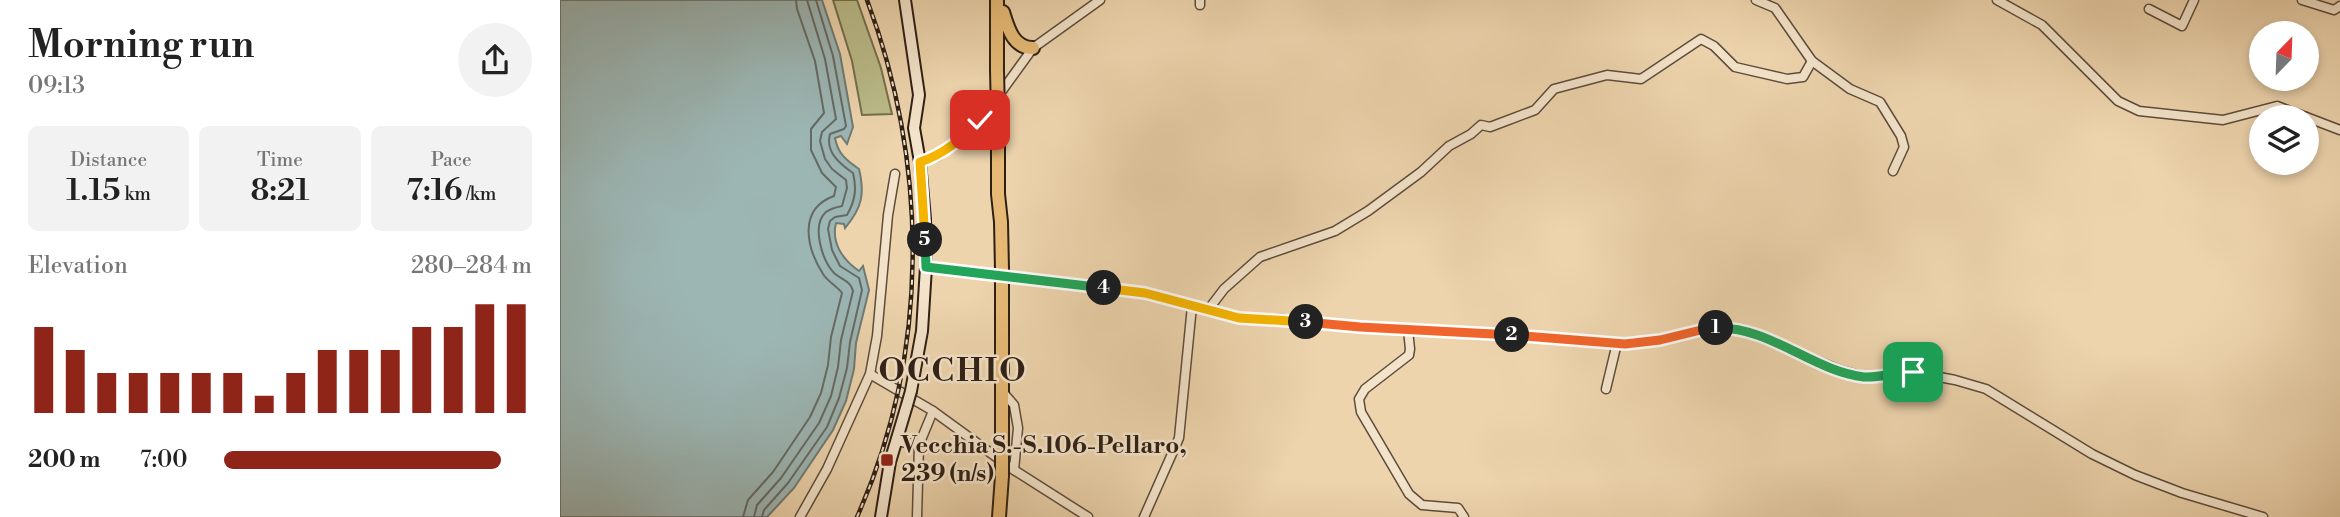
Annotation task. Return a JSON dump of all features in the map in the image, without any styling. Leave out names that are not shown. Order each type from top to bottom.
[{"type":"main road","points":[[1001,3],[1013,38],[1029,48]]},
{"type":"main road","points":[[999,517],[1005,400],[998,194],[1001,3]]},
{"type":"street","points":[[881,517],[890,462],[911,391],[922,331],[926,267],[925,219],[914,128],[919,95],[905,0]]},
{"type":"street","points":[[920,162],[938,156],[968,132],[991,106],[1029,48],[1100,0]]},
{"type":"street","points":[[1756,0],[1775,8],[1812,61],[1850,89],[1880,102],[1905,147],[1893,171]]},
{"type":"street","points":[[1997,0],[2042,25],[2118,101],[2138,111],[2223,120],[2249,113]]},
{"type":"street","points":[[2148,9],[2182,26],[2194,0]]},
{"type":"street","points":[[2302,0],[2334,10],[2340,6]]},
{"type":"street","points":[[1208,310],[1224,289],[1260,257],[1335,231],[1421,172],[1449,146],[1482,125],[1490,127],[1535,110],[1554,89],[1607,75],[1641,79],[1701,39],[1714,46],[1735,67],[1787,79],[1803,77],[1812,61]]},
{"type":"street","points":[[2319,122],[2340,130]]},
{"type":"street","points":[[800,517],[827,469],[870,374],[877,335],[888,215],[895,174]]},
{"type":"street","points":[[926,267],[1137,292],[1239,318],[1618,343],[1660,340],[1705,329],[1743,330],[1840,370],[1866,377],[1913,372],[1955,380],[1998,395],[2092,454],[2135,475],[2182,493],[2263,517]]},
{"type":"street","points":[[1144,517],[1179,438],[1192,306]]},
{"type":"street","points":[[1408,330],[1409,355],[1365,389],[1359,399],[1361,412],[1409,494],[1422,505],[1458,508],[1464,517]]},
{"type":"street","points":[[1606,389],[1618,343]]},
{"type":"street","points":[[870,374],[933,411],[1014,470],[1087,517]]},
{"type":"street","points":[[1005,400],[1014,405],[1018,428],[1014,470]]},
{"type":"street","points":[[917,517],[919,445],[933,411]]},
{"type":"street","points":[[896,441],[919,445]]},
{"type":"green space","points":[[833,0],[857,0],[881,68],[892,114],[862,115],[852,61]]},
{"type":"water","points":[[560,0],[822,0],[840,54],[853,127],[847,144],[841,136],[835,138],[843,156],[859,169],[862,186],[861,200],[855,214],[845,228],[844,224],[836,223],[835,237],[848,262],[859,271],[863,266],[869,290],[846,401],[833,430],[794,488],[767,517],[560,517]]},
{"type":"railway","points":[[857,517],[881,455],[898,391],[909,326],[913,260],[910,194],[902,128],[887,63],[867,0]]},
{"type":"place","name":"Vecchia S.-S.106-Pellaro, 239 (n/s)","points":[[887,460]]},
{"type":"district","name":"OCCHIO","points":[[953,371]]},
{"type":"route","points":[[980,120],[950,148],[938,156],[920,162],[926,267],[1145,293],[1239,318],[1625,344],[1660,340],[1705,329],[1728,328],[1743,330],[1840,370],[1866,377],[1913,372]]}]
